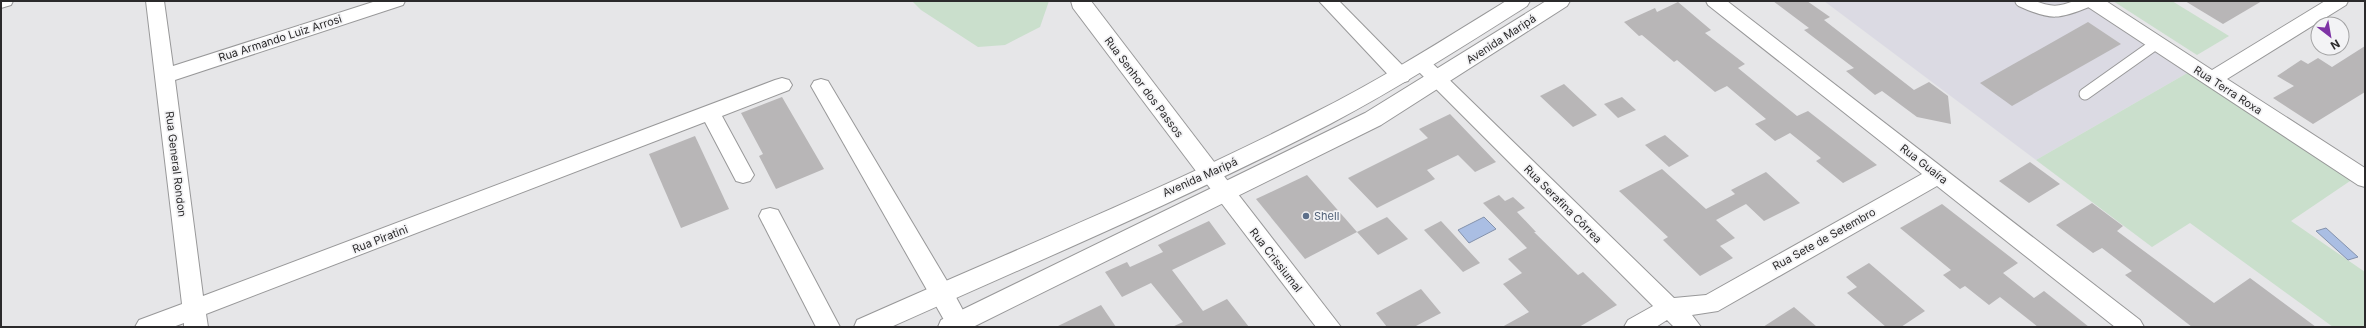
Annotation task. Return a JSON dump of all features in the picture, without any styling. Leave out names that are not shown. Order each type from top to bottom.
[{"type":"main road","name":"Rua Senhor dos Passos","points":[[1081,1],[1080,3],[1210,173]]},
{"type":"main road","name":"Avenida Maripá","points":[[866,327],[1210,173],[1355,102],[1429,59],[1520,1]]},
{"type":"main road","name":"Avenida Maripá","points":[[957,324],[1373,119],[1446,75],[1560,1]]},
{"type":"main road","points":[[1429,59],[1442,68],[1446,75]]},
{"type":"main road","points":[[1401,76],[1411,79],[1417,84],[1417,92]]},
{"type":"main road","points":[[1204,203],[1207,194],[1201,185],[1210,173],[1226,173],[1232,178],[1245,183]]},
{"type":"main road","points":[[942,293],[960,300],[965,312],[957,324],[944,321],[938,312],[942,293]]},
{"type":"street","name":"Rua General Rondon","points":[[155,1],[195,318]]},
{"type":"street","name":"Rua Armando Luiz Arrosi","points":[[165,76],[396,1]]},
{"type":"street","points":[[1328,1],[1401,76]]},
{"type":"street","name":"Rua Guaíra","points":[[1715,1],[2132,327]]},
{"type":"street","name":"Rua Terra Roxa","points":[[2092,1],[2365,179]]},
{"type":"street","points":[[2212,79],[2339,1]]},
{"type":"street","name":"Rua Serafina Côrrea","points":[[1446,75],[1669,308],[1689,327]]},
{"type":"street","name":"Rua Piratini","points":[[148,327],[195,318],[612,150],[782,85]]},
{"type":"street","points":[[821,86],[942,293]]},
{"type":"street","points":[[710,113],[743,175]]},
{"type":"street","name":"Rua Crissiumal","points":[[1210,173],[1329,327]]},
{"type":"street","name":"Rua Sete de Setembro","points":[[1636,327],[1669,308],[1710,304],[1938,175]]},
{"type":"street","points":[[770,216],[828,327]]},
{"type":"street","points":[[1697,327],[1710,304]]},
{"type":"lane","points":[[2021,1],[2042,11],[2057,14],[2089,1]]},
{"type":"lane","points":[[2085,94],[2156,43]]},
{"type":"shaded area","points":[[1824,1],[2081,1],[2189,72],[2036,160]]},
{"type":"green space","points":[[912,1],[1049,1],[1040,27],[1005,45],[978,47],[921,10]]},
{"type":"green space","points":[[2113,1],[2172,1],[2229,36],[2197,55]]},
{"type":"green space","points":[[2189,72],[2353,179],[2291,221],[2365,272],[2365,325],[2362,327],[2333,327],[2190,223],[2152,247],[2036,160]]},
{"type":"water","points":[[1484,217],[1496,229],[1469,243],[1458,230]]},
{"type":"water","points":[[2326,228],[2358,257],[2348,260],[2316,231]]},
{"type":"building","points":[[1773,1],[1807,1],[1830,17],[1824,20],[1914,90],[1929,82],[1948,96],[1951,124],[1917,117],[1882,91],[1875,95],[1846,71],[1854,68],[1804,30],[1809,28]]},
{"type":"building","points":[[2185,1],[2262,1],[2223,24]]},
{"type":"building","points":[[1678,2],[1711,30],[1705,33],[1745,64],[1738,68],[1797,116],[1808,111],[1877,165],[1843,183],[1816,161],[1821,158],[1790,133],[1775,141],[1755,124],[1766,119],[1727,86],[1715,92],[1677,60],[1674,62],[1642,35],[1639,36],[1624,22],[1655,8],[1657,12]]},
{"type":"building","points":[[2088,22],[2121,44],[2012,106],[1980,83]]},
{"type":"building","points":[[2365,46],[2365,92],[2313,124],[2273,98],[2294,86],[2277,76],[2301,60],[2308,64],[2318,58],[2332,67]]},
{"type":"building","points":[[1564,84],[1597,115],[1573,127],[1540,96]]},
{"type":"building","points":[[782,97],[824,169],[776,189],[759,156],[763,154],[741,113]]},
{"type":"building","points":[[1622,97],[1636,110],[1618,118],[1604,104]]},
{"type":"building","points":[[1450,114],[1496,162],[1475,172],[1458,155],[1427,170],[1435,179],[1377,208],[1348,178],[1428,138],[1419,129]]},
{"type":"building","points":[[1665,135],[1689,156],[1669,167],[1645,145]]},
{"type":"building","points":[[695,136],[729,209],[681,228],[649,154]]},
{"type":"building","points":[[2030,162],[2060,184],[2029,203],[1999,181]]},
{"type":"building","points":[[1662,169],[1706,209],[1735,194],[1731,190],[1766,172],[1800,203],[1764,221],[1746,204],[1716,220],[1735,238],[1720,246],[1733,258],[1700,276],[1663,240],[1668,237],[1619,191]]},
{"type":"building","name":"Shell","points":[[1307,175],[1357,232],[1305,259],[1256,199]]},
{"type":"building","points":[[1499,195],[1505,201],[1513,197],[1525,208],[1517,212],[1536,232],[1534,232],[1578,275],[1583,272],[1617,305],[1579,327],[1502,327],[1529,312],[1503,284],[1522,273],[1508,259],[1527,248],[1483,203]]},
{"type":"building","points":[[2092,203],[2123,226],[2117,231],[2214,303],[2250,278],[2316,327],[2192,327],[2125,275],[2132,271],[2102,248],[2093,253],[2056,225]]},
{"type":"building","points":[[1942,204],[2018,263],[2003,273],[2034,298],[2044,291],[2089,327],[2038,327],[2000,297],[1989,305],[1965,286],[1960,289],[1943,275],[1951,270],[1900,228]]},
{"type":"building","points":[[1387,217],[1408,239],[1378,255],[1357,232]]},
{"type":"building","points":[[1209,221],[1226,244],[1172,270],[1203,311],[1227,299],[1249,327],[1172,327],[1183,322],[1151,283],[1122,297],[1105,272],[1127,262],[1130,267],[1163,252],[1158,245]]},
{"type":"building","points":[[1441,221],[1480,263],[1463,272],[1424,230]]},
{"type":"building","points":[[1869,263],[1925,311],[1901,327],[1886,327],[1847,293],[1857,287],[1846,277]]},
{"type":"building","points":[[1421,289],[1441,313],[1414,327],[1387,327],[1376,313]]},
{"type":"building","points":[[1101,305],[1116,327],[1056,327]]},
{"type":"building","points":[[1794,307],[1817,327],[1763,327]]},
{"type":"place","name":"Shell","points":[[1306,216]]}]
